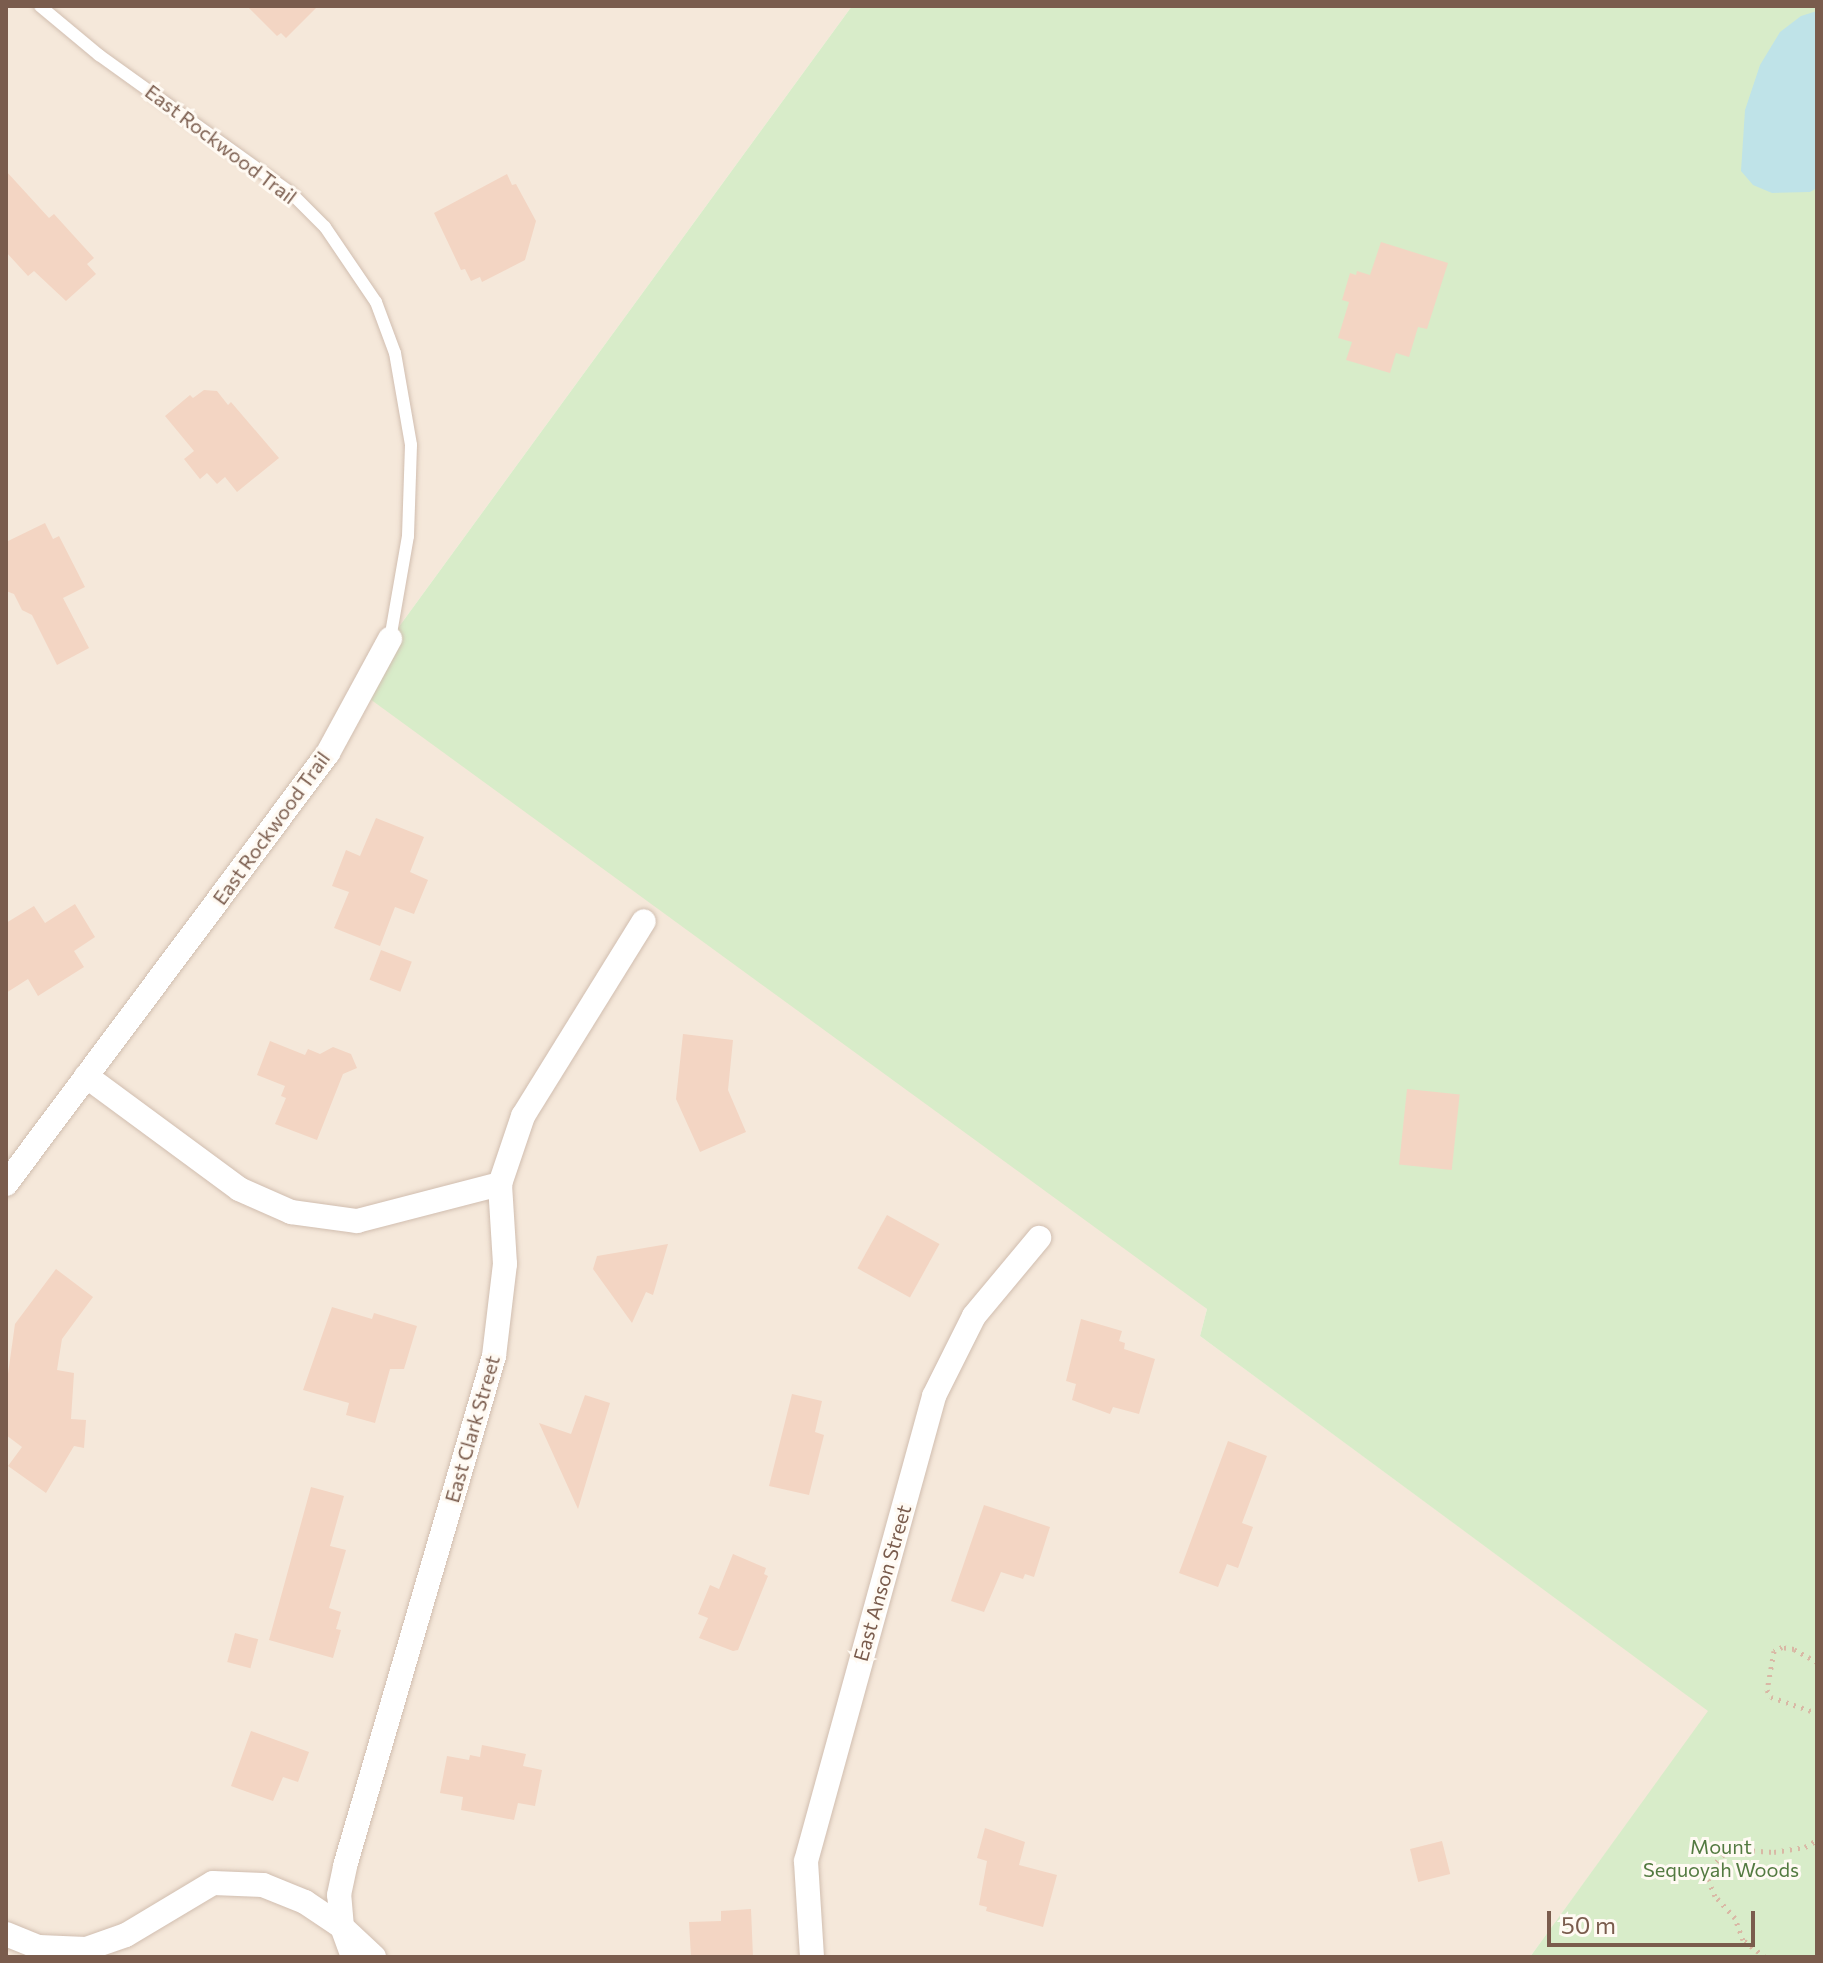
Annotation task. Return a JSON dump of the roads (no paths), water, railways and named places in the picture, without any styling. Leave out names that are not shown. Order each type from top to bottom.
[{"type":"street","name":"East Rockwood Trail","points":[[6,1184],[328,753],[390,639]]},
{"type":"street","name":"East Clark Street","points":[[353,1957],[342,1927],[339,1895],[345,1866],[494,1356],[505,1264],[500,1184],[523,1116],[644,921]]},
{"type":"street","points":[[86,1076],[239,1189],[291,1212],[357,1221],[500,1184]]},
{"type":"street","name":"East Anson Street","points":[[812,1957],[806,1861],[934,1396],[974,1316],[1039,1238]]},
{"type":"street","points":[[6,1934],[39,1947],[86,1949],[126,1935],[213,1883],[263,1885],[305,1902],[342,1927],[374,1957]]},
{"type":"lane","name":"East Rockwood Trail","points":[[40,6],[99,55],[291,193],[325,227],[376,302],[395,353],[411,445],[408,536],[390,639]]},
{"type":"water","points":[[1817,11],[1817,188],[1810,192],[1772,193],[1753,185],[1741,171],[1745,110],[1760,65],[1780,32],[1801,16]]},
{"type":"park label","name":"Mount Sequoyah Woods","points":[[1721,1858]]}]
